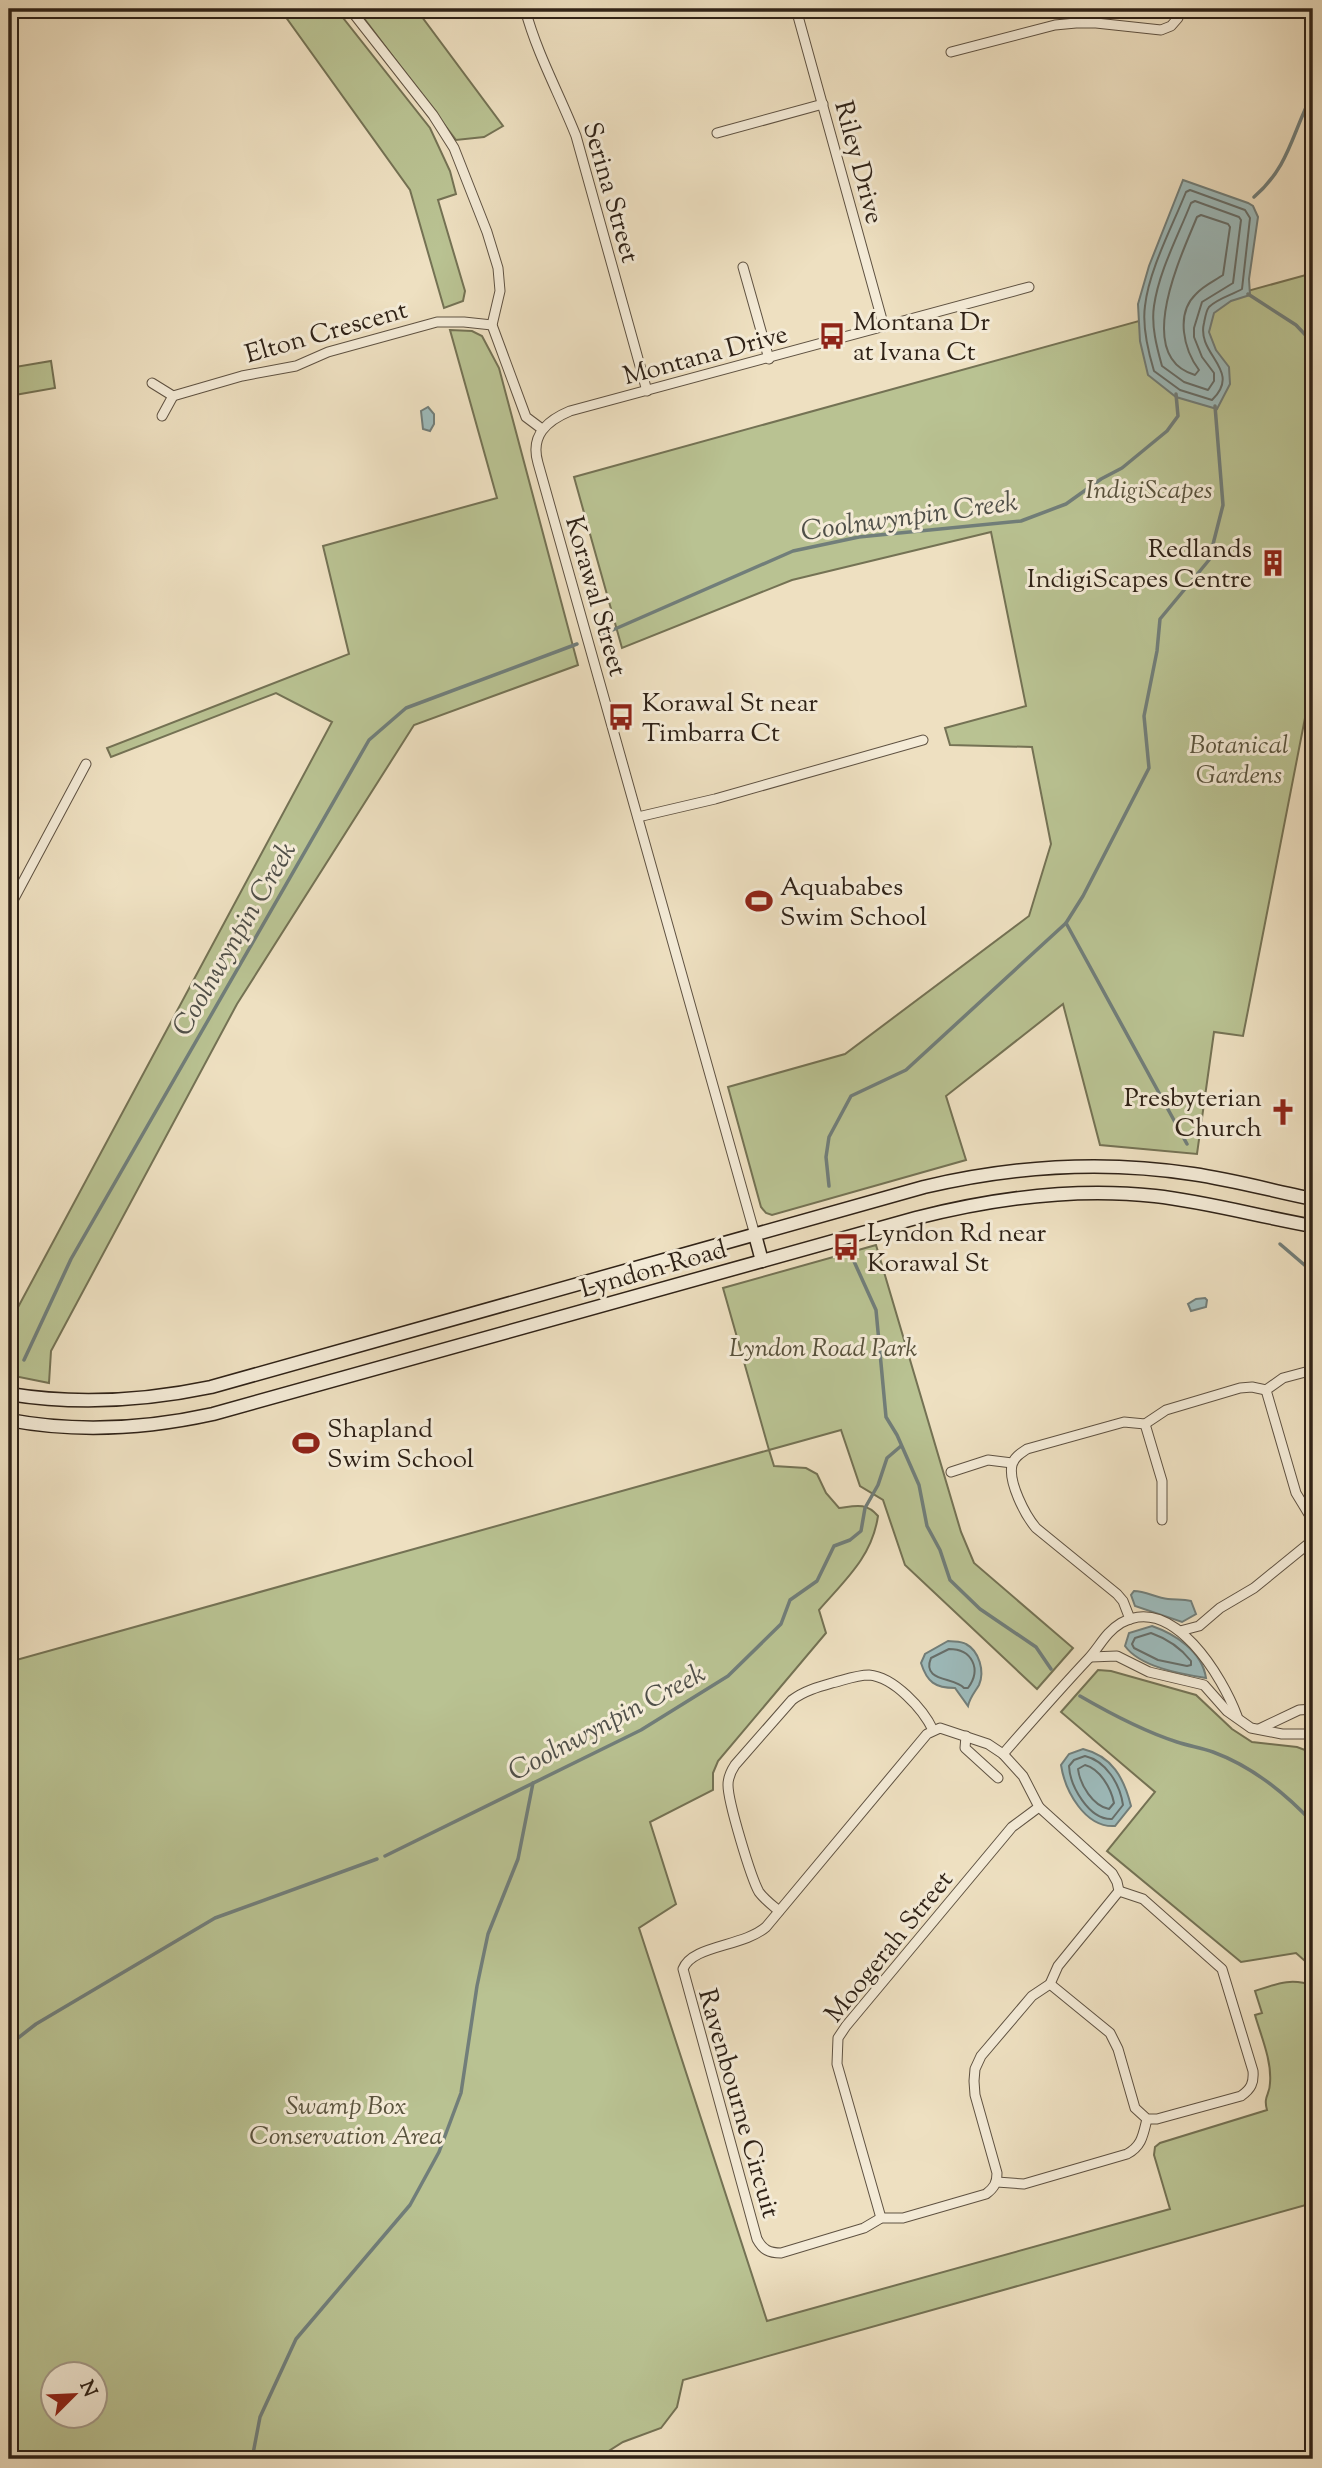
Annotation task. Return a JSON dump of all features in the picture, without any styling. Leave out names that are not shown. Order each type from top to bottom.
[{"type":"main road","name":"Lyndon Road","points":[[9,1394],[74,1401],[125,1400],[173,1395],[211,1387],[955,1180],[1023,1169],[1073,1166],[1146,1168],[1194,1174],[1313,1199]]},
{"type":"main road","name":"Lyndon Road","points":[[9,1420],[76,1429],[180,1421],[263,1401],[948,1210],[1044,1194],[1157,1196],[1313,1226]]},
{"type":"main road","points":[[755,1235],[762,1261]]},
{"type":"street","points":[[350,9],[433,115],[454,148],[498,268],[500,291],[492,325],[526,417],[541,429]]},
{"type":"street","name":"Serina Street","points":[[525,9],[533,38],[576,136],[646,391]]},
{"type":"street","name":"Riley Drive","points":[[796,9],[884,327]]},
{"type":"street","points":[[951,52],[1055,25],[1109,24],[1161,30],[1171,26],[1178,18],[1179,9]]},
{"type":"street","points":[[716,132],[822,104]]},
{"type":"street","points":[[743,267],[769,359]]},
{"type":"street","name":"Montana Drive","points":[[541,429],[554,418],[570,411],[1029,287]]},
{"type":"street","name":"Elton Crescent","points":[[173,396],[243,376],[296,366],[328,352],[437,322],[492,325]]},
{"type":"street","points":[[152,383],[173,396],[162,416]]},
{"type":"street","name":"Korawal Street","points":[[541,429],[535,444],[536,456],[755,1235]]},
{"type":"street","points":[[638,817],[715,799],[923,740]]},
{"type":"street","points":[[9,908],[86,764]]},
{"type":"street","points":[[1130,1619],[1117,1594],[1035,1528],[1027,1518],[1012,1473],[1012,1463],[1017,1455],[1027,1449],[1124,1422],[1145,1424],[1166,1410],[1240,1388],[1266,1390],[1283,1378],[1313,1370]]},
{"type":"street","points":[[1266,1390],[1296,1493],[1313,1521]]},
{"type":"street","points":[[1145,1424],[1162,1481],[1162,1520]]},
{"type":"street","points":[[951,1472],[988,1460],[1012,1463]]},
{"type":"street","points":[[1181,1631],[1199,1626],[1220,1608],[1254,1588],[1313,1540]]},
{"type":"street","points":[[1003,1754],[1076,1670],[1091,1657],[1107,1634],[1130,1619],[1148,1618],[1181,1631],[1196,1644],[1232,1702],[1237,1716]]},
{"type":"street","points":[[1196,1644],[1199,1626]]},
{"type":"street","points":[[1107,1634],[1117,1656]]},
{"type":"street","points":[[1091,1657],[1117,1656],[1149,1672],[1203,1685],[1227,1711],[1247,1726],[1258,1730],[1282,1734],[1313,1734]]},
{"type":"street","points":[[779,1911],[764,1898],[755,1884],[730,1803],[729,1774],[792,1700],[812,1690],[867,1675],[888,1681],[920,1708],[933,1730],[940,1728],[966,1736],[988,1744],[1003,1754],[1023,1776],[1039,1807],[1112,1873],[1119,1892]]},
{"type":"street","points":[[1258,1730],[1277,1723],[1298,1710],[1313,1709]]},
{"type":"street","name":"Ravenbourne Circuit","points":[[933,1730],[757,1934],[692,1956],[682,1969],[757,2239],[762,2248],[771,2253],[781,2253],[864,2228],[881,2218],[903,2218],[986,2194],[997,2182]]},
{"type":"street","points":[[966,1736],[965,1748],[998,1779]]},
{"type":"street","name":"Moogerah Street","points":[[881,2218],[837,2064],[838,2038],[1012,1827],[1039,1807]]},
{"type":"street","points":[[1119,1892],[1058,1966],[1050,1984],[1032,1996],[981,2056],[975,2069],[975,2095],[995,2162],[997,2182],[1024,2184],[1127,2154],[1136,2149],[1142,2139],[1147,2119]]},
{"type":"street","points":[[1050,1984],[1110,2033],[1118,2049],[1135,2108],[1147,2119],[1157,2119],[1241,2096],[1249,2091],[1253,2071],[1222,1969],[1143,1899],[1119,1892]]},
{"type":"green space","points":[[280,9],[336,9],[430,128],[450,171],[456,194],[438,200],[465,291],[463,301],[444,308],[410,190]]},
{"type":"green space","points":[[357,9],[416,9],[503,126],[484,137],[456,140]]},
{"type":"green space","name":"IndigiScapes","points":[[1313,273],[1313,677],[1243,1036],[1214,1032],[1197,1154],[1100,1145],[1063,1004],[946,1096],[966,1160],[772,1215],[766,1213],[761,1207],[728,1087],[845,1054],[1029,916],[1051,844],[1032,747],[950,745],[945,728],[1026,706],[991,532],[792,580],[622,648],[574,477]]},
{"type":"green space","points":[[450,330],[472,331],[482,336],[499,368],[578,665],[414,725],[237,1004],[51,1351],[49,1383],[9,1375],[9,1324],[332,722],[276,693],[111,757],[107,748],[349,654],[323,546],[497,498]]},
{"type":"green space","points":[[51,361],[55,388],[9,396],[9,368]]},
{"type":"green space","name":"Lyndon Road Park","points":[[876,1245],[961,1532],[974,1563],[1073,1648],[1037,1689],[905,1565],[883,1500],[860,1486],[841,1430],[769,1450],[723,1288]]},
{"type":"green space","name":"Swamp Box Conservation Area","points":[[769,1450],[774,1466],[806,1468],[817,1474],[826,1493],[839,1508],[860,1506],[874,1512],[878,1516],[875,1531],[864,1556],[819,1610],[826,1633],[718,1761],[713,1773],[713,1790],[650,1822],[676,1904],[639,1928],[767,2321],[1170,2209],[1154,2155],[1155,2147],[1160,2143],[1267,2110],[1270,2075],[1266,2049],[1255,2015],[1262,2013],[1255,1991],[1284,1982],[1313,1986],[1313,2203],[683,2380],[677,2407],[661,2428],[623,2442],[596,2459],[9,2459],[9,1662]]},
{"type":"green space","points":[[1098,1670],[1111,1671],[1196,1695],[1232,1729],[1252,1742],[1297,1747],[1313,1753],[1313,1968],[1296,1953],[1241,1962],[1107,1851],[1155,1792],[1061,1712]]},
{"type":"water","points":[[1183,180],[1248,203],[1253,206],[1258,217],[1249,279],[1250,295],[1231,301],[1214,313],[1209,332],[1216,350],[1229,367],[1230,384],[1217,409],[1176,397],[1148,375],[1140,341],[1138,304],[1149,266]]},
{"type":"water","points":[[428,407],[434,414],[434,424],[430,431],[423,429],[421,411]]},
{"type":"water","points":[[1205,1298],[1206,1307],[1191,1311],[1188,1304]]},
{"type":"water","points":[[1134,1591],[1191,1601],[1196,1614],[1182,1622],[1135,1606],[1131,1595]]},
{"type":"water","points":[[1152,1626],[1186,1645],[1199,1660],[1206,1678],[1151,1664],[1140,1659],[1125,1646],[1129,1633]]},
{"type":"water","points":[[948,1641],[971,1647],[980,1662],[981,1680],[968,1706],[955,1688],[933,1683],[921,1663],[925,1654]]},
{"type":"water","points":[[1083,1749],[1109,1763],[1125,1786],[1131,1806],[1115,1826],[1094,1821],[1078,1806],[1067,1786],[1061,1765],[1069,1754]]},
{"type":"waterway","name":"Coolnwynpin Creek","points":[[1254,197],[1283,161],[1313,93]]},
{"type":"waterway","points":[[1248,294],[1296,325],[1313,343]]},
{"type":"waterway","name":"Coolnwynpin Creek","points":[[599,636],[793,551],[859,537],[1021,521],[1066,504],[1101,479],[1122,468],[1167,431],[1178,416],[1176,394]]},
{"type":"waterway","name":"Coolnwynpin Creek","points":[[829,1186],[826,1157],[829,1137],[851,1096],[906,1070],[1066,923],[1083,896],[1149,768],[1144,716],[1157,651],[1160,619],[1209,560],[1223,505],[1215,406]]},
{"type":"waterway","name":"Coolnwynpin Creek","points":[[24,1360],[71,1259],[369,740],[406,708],[577,644]]},
{"type":"waterway","points":[[1066,923],[1187,1144]]},
{"type":"waterway","points":[[1280,1244],[1308,1268],[1313,1269]]},
{"type":"waterway","name":"Coolnwynpin Creek","points":[[852,1257],[876,1310],[886,1417],[919,1485],[927,1526],[940,1550],[950,1580],[980,1609],[1036,1647],[1051,1669]]},
{"type":"waterway","name":"Coolnwynpin Creek","points":[[385,1856],[641,1730],[728,1676],[781,1624],[790,1600],[817,1581],[834,1546],[850,1540],[861,1531],[865,1508],[878,1485],[887,1458],[901,1446]]},
{"type":"waterway","name":"Coolnwynpin Creek","points":[[1080,1696],[1152,1733],[1213,1752],[1241,1765],[1280,1791],[1313,1823]]},
{"type":"waterway","points":[[252,2459],[260,2417],[296,2339],[410,2205],[439,2152],[461,2093],[477,1986],[488,1934],[518,1859],[533,1783]]},
{"type":"waterway","name":"Coolnwynpin Creek","points":[[9,2045],[36,2024],[215,1918],[377,1859]]},
{"type":"place","name":"Montana Dr at Ivana Ct","points":[[832,336]]},
{"type":"place","name":"Redlands IndigiScapes Centre","points":[[1273,563]]},
{"type":"place","name":"Korawal St near Timbarra Ct","points":[[621,717]]},
{"type":"place","name":"Aquababes Swim School","points":[[759,901]]},
{"type":"place","name":"Presbyterian Church","points":[[1283,1112]]},
{"type":"place","name":"Lyndon Rd near Korawal St","points":[[846,1247]]},
{"type":"place","name":"Shapland Swim School","points":[[306,1443]]},
{"type":"park label","name":"Botanical Gardens","points":[[1239,759]]}]
